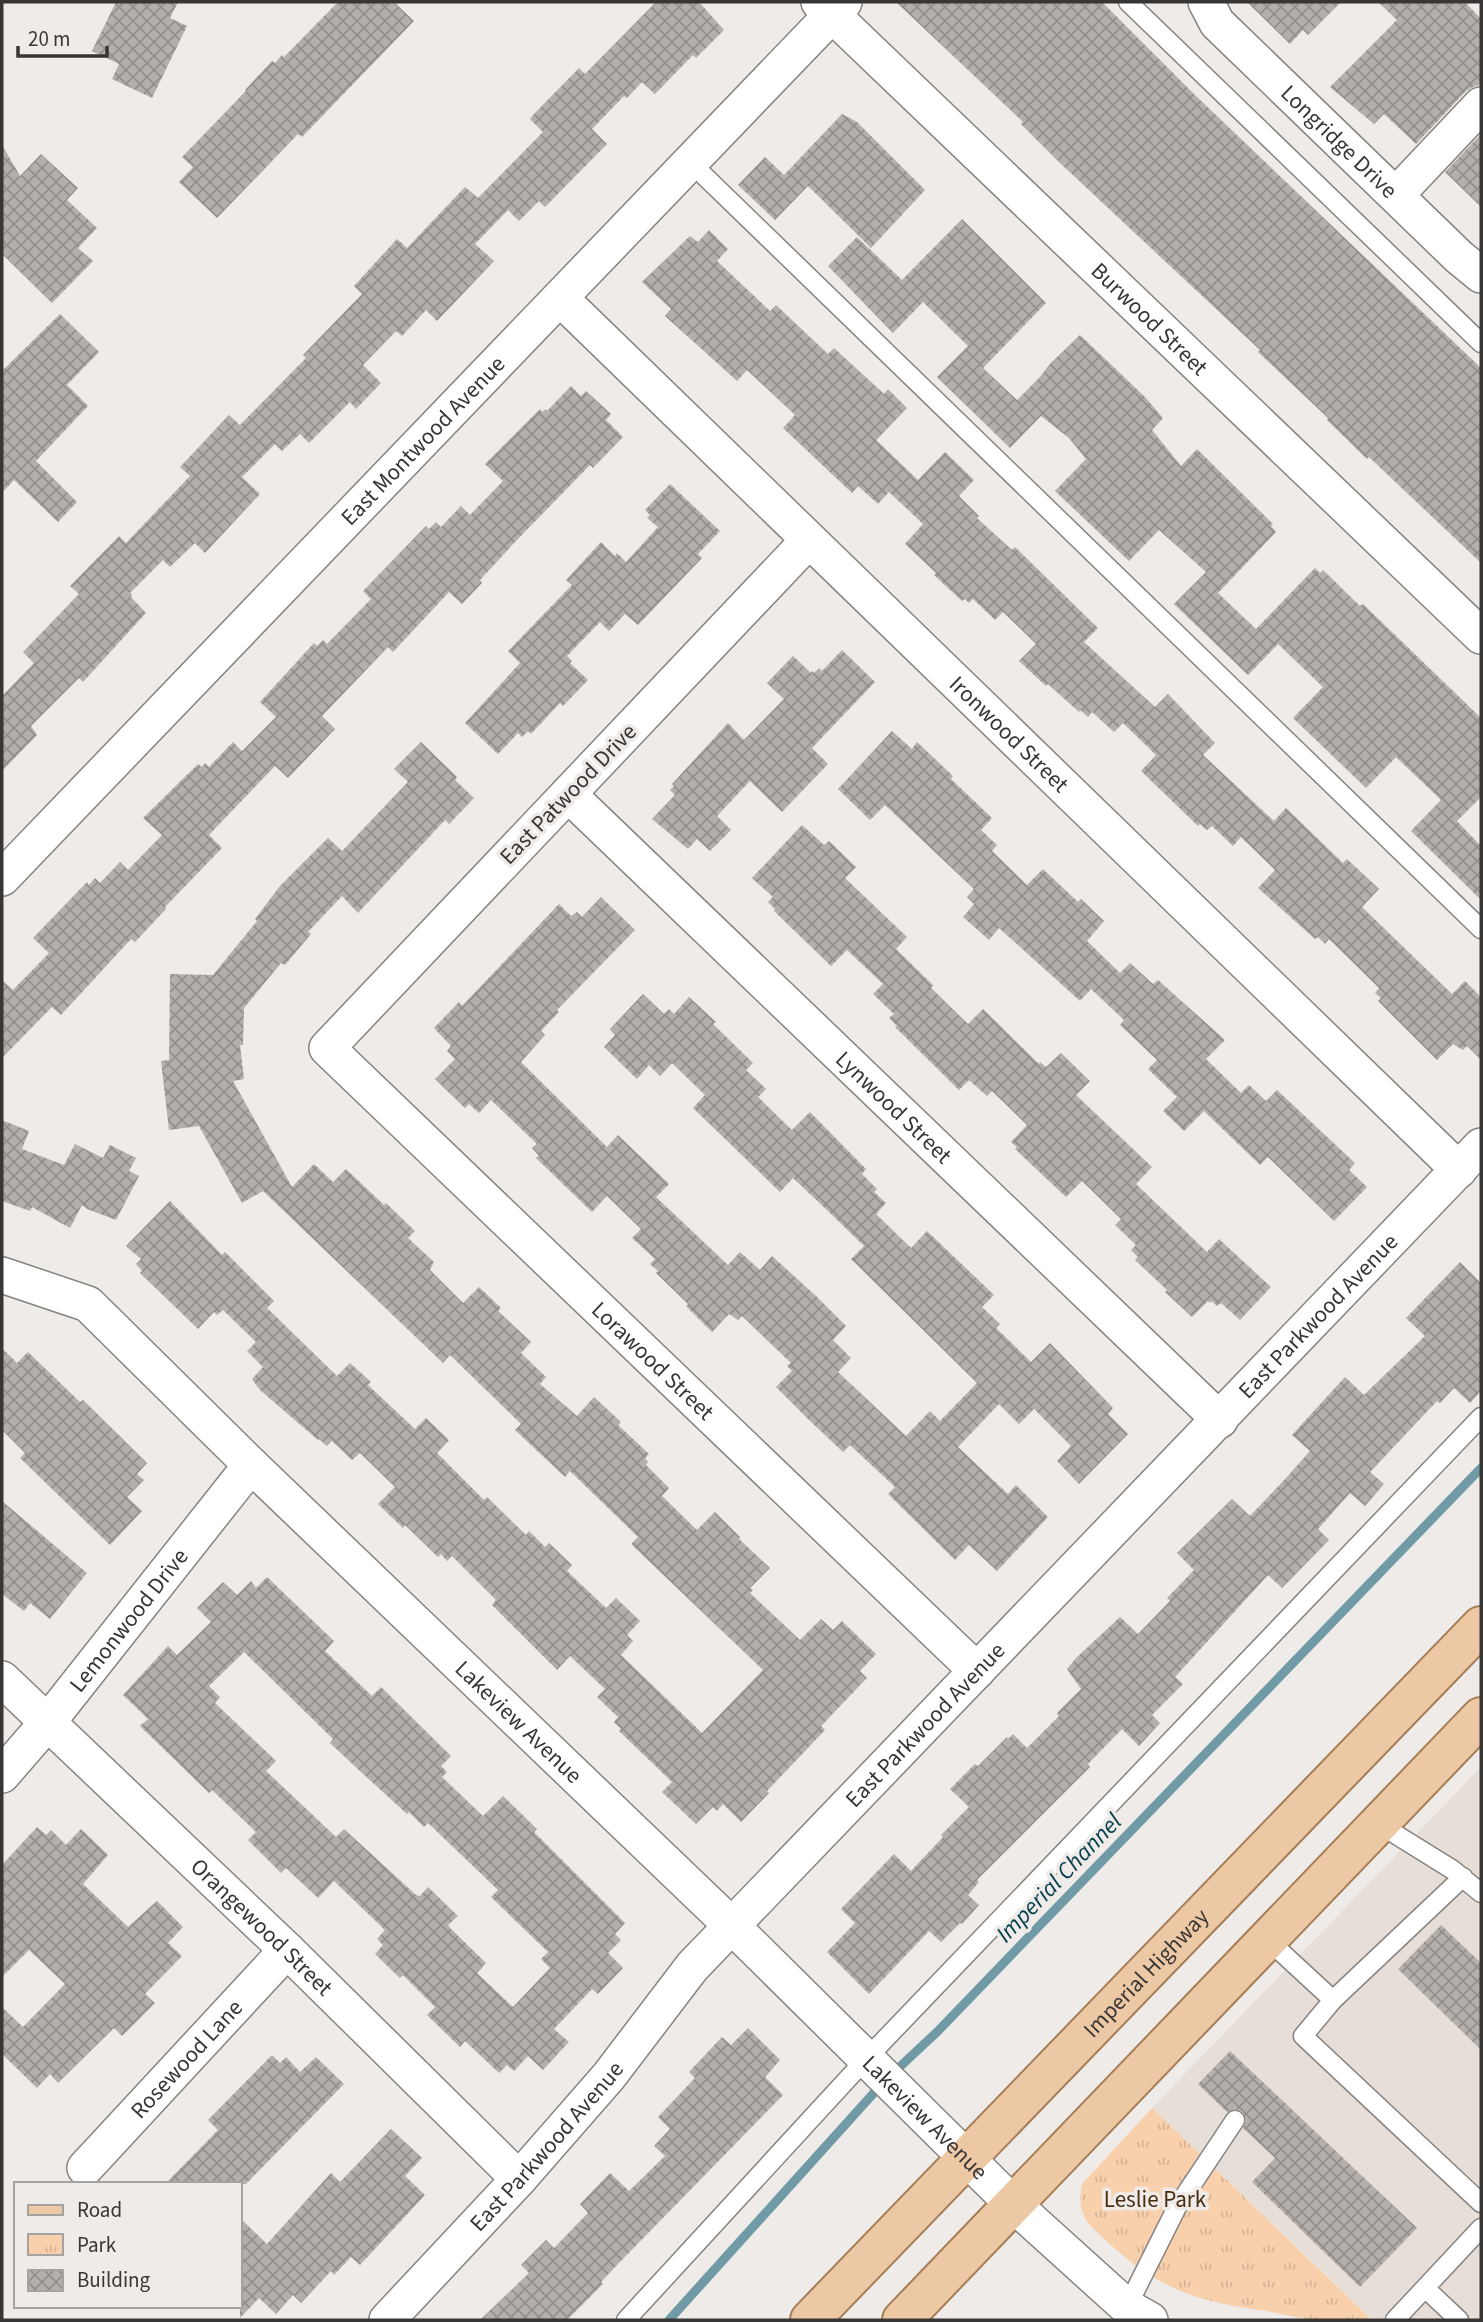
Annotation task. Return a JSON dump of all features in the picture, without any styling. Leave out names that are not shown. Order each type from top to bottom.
[{"type":"main road","name":"Imperial Highway","points":[[810,2320],[1481,1626]]},
{"type":"main road","points":[[902,2320],[1481,1717]]},
{"type":"street","name":"Longridge Drive","points":[[1206,2],[1217,23],[1459,257],[1481,275]]},
{"type":"street","name":"East Montwood Avenue","points":[[2,877],[690,162],[832,6]]},
{"type":"street","name":"Burwood Street","points":[[832,6],[1481,636]]},
{"type":"street","points":[[1396,195],[1481,106]]},
{"type":"street","name":"Ironwood Street","points":[[560,298],[809,540],[1470,1158]]},
{"type":"street","name":"East Patwood Drive","points":[[327,1048],[809,540]]},
{"type":"street","name":"Lynwood Street","points":[[568,794],[1220,1420]]},
{"type":"street","name":"Lorawood Street","points":[[327,1048],[977,1671]]},
{"type":"street","name":"East Parkwood Avenue","points":[[387,2320],[519,2179],[609,2076],[692,1967],[731,1925],[766,1893],[1470,1158]]},
{"type":"street","name":"Lakeview Avenue","points":[[2,1275],[88,1304],[251,1465],[731,1925],[1013,2204],[1139,2314]]},
{"type":"street","name":"Lemonwood Drive","points":[[2,1775],[47,1723],[251,1465]]},
{"type":"street","name":"Orangewood Street","points":[[2,1679],[287,1950],[519,2179]]},
{"type":"street","name":"Rosewood Lane","points":[[85,2168],[287,1950]]},
{"type":"lane","points":[[1128,2],[1481,343]]},
{"type":"lane","points":[[690,162],[1481,929]]},
{"type":"lane","points":[[626,2320],[866,2059],[1481,1417]]},
{"type":"lane","points":[[1379,1825],[1463,1877],[1481,1893]]},
{"type":"lane","points":[[1463,1877],[1333,2000],[1303,2036],[1481,2203]]},
{"type":"lane","points":[[1268,1940],[1333,2000]]},
{"type":"lane","points":[[1139,2314],[1177,2207],[1236,2120]]},
{"type":"lane","points":[[1395,2320],[1481,2228]]},
{"type":"lane","points":[[1425,2288],[1459,2320]]},
{"type":"shaded area","points":[[1481,1767],[1481,2320],[1373,2320],[1152,2108]]},
{"type":"green space","name":"Leslie Park","points":[[1152,2108],[1370,2318],[1312,2319],[1201,2298],[1148,2274],[1097,2232],[1083,2213],[1082,2184]]},
{"type":"building","points":[[116,2],[178,2],[170,18],[187,26],[152,98],[112,79],[119,64],[92,51]]},
{"type":"building","points":[[338,2],[394,2],[414,21],[302,137],[298,134],[217,218],[179,182],[193,167],[182,157],[272,61],[275,63],[282,55],[284,57]]},
{"type":"building","points":[[656,2],[699,2],[724,30],[696,58],[693,55],[655,94],[642,82],[627,98],[624,96],[592,129],[607,144],[545,207],[539,201],[519,221],[508,210],[475,244],[494,261],[437,321],[426,310],[402,336],[396,331],[363,365],[381,383],[356,409],[350,402],[309,443],[300,434],[282,451],[275,444],[242,477],[260,494],[205,553],[195,543],[170,567],[163,560],[130,593],[146,613],[83,682],[79,678],[31,726],[37,735],[2,771],[2,696],[34,663],[23,652],[79,594],[70,586],[119,536],[126,543],[190,476],[180,467],[229,415],[240,425],[306,358],[303,355],[362,294],[354,286],[397,239],[407,248],[465,187],[478,198],[543,132],[530,119],[534,114],[579,68],[585,74]]},
{"type":"building","points":[[896,2],[1102,2],[1197,97],[1481,368],[1481,563],[1369,457],[1367,459],[1258,352],[1260,350],[1060,163],[1021,124],[1023,122]]},
{"type":"building","points":[[1247,2],[1341,2],[1308,35],[1303,30],[1290,44]]},
{"type":"building","points":[[1378,2],[1465,2],[1481,19],[1481,85],[1466,91],[1416,144],[1384,114],[1374,124],[1330,87],[1397,20]]},
{"type":"building","points":[[842,114],[857,122],[925,190],[871,248],[808,186],[775,220],[738,185],[765,157],[784,175]]},
{"type":"building","points":[[1481,134],[1481,207],[1445,172]]},
{"type":"building","points":[[2,145],[20,176],[41,154],[78,188],[67,200],[97,228],[78,248],[93,261],[52,303],[2,254]]},
{"type":"building","points":[[962,219],[1046,303],[983,368],[1017,400],[1080,335],[1145,397],[1163,418],[1152,430],[1181,466],[1197,449],[1273,524],[1271,526],[1276,532],[1218,593],[1256,629],[1315,568],[1320,573],[1323,570],[1360,606],[1363,604],[1481,718],[1481,797],[1457,821],[1481,846],[1481,900],[1411,831],[1441,800],[1396,757],[1366,788],[1293,718],[1323,687],[1278,644],[1248,675],[1174,604],[1206,572],[1159,530],[1129,561],[1055,491],[1086,459],[1069,438],[1041,416],[1010,448],[937,377],[968,346],[923,302],[893,333],[828,266],[857,237],[902,280]]},
{"type":"building","points":[[709,230],[728,249],[717,261],[770,311],[776,305],[828,354],[834,348],[884,394],[888,389],[907,408],[876,440],[918,480],[945,452],[974,480],[959,496],[979,516],[977,518],[1012,550],[1015,547],[1098,628],[1084,642],[1155,707],[1168,694],[1215,743],[1203,755],[1274,821],[1286,808],[1343,863],[1347,859],[1379,889],[1362,907],[1452,994],[1465,981],[1481,997],[1481,1060],[1467,1046],[1463,1050],[1453,1044],[1437,1060],[1378,1001],[1381,998],[1375,993],[1379,988],[1329,939],[1325,944],[1318,937],[1315,939],[1258,888],[1275,870],[1241,837],[1233,846],[1212,826],[1207,830],[1200,824],[1198,826],[1141,771],[1156,755],[1123,723],[1114,732],[1092,712],[1088,717],[1080,710],[1079,712],[1019,661],[1036,644],[1003,612],[995,620],[973,599],[969,603],[965,599],[962,601],[934,575],[936,573],[905,544],[923,524],[889,492],[878,504],[858,486],[852,493],[783,428],[795,415],[747,370],[737,381],[665,316],[671,309],[642,282],[690,236],[698,242]]},
{"type":"building","points":[[60,314],[99,352],[67,385],[88,406],[36,461],[77,502],[58,522],[14,480],[2,493],[2,371]]},
{"type":"building","points":[[571,386],[581,396],[586,391],[611,414],[606,420],[623,437],[593,468],[590,465],[515,542],[462,604],[449,592],[393,652],[388,647],[322,716],[335,729],[288,778],[275,766],[209,835],[222,848],[166,909],[135,942],[131,939],[61,1015],[52,1007],[2,1058],[2,980],[13,990],[49,953],[33,938],[87,882],[89,885],[95,878],[100,883],[120,862],[128,870],[162,835],[143,818],[198,764],[202,767],[205,763],[209,767],[233,742],[242,751],[276,717],[260,702],[314,643],[317,646],[323,640],[327,644],[371,599],[363,591],[426,526],[429,529],[436,522],[441,527],[461,506],[470,515],[503,481],[485,464],[540,409],[542,412],[546,409],[547,411]]},
{"type":"building","points":[[670,484],[720,531],[698,554],[702,558],[638,625],[625,614],[609,631],[600,622],[567,656],[572,661],[570,663],[588,680],[563,706],[560,703],[531,734],[528,731],[522,737],[518,733],[498,754],[465,723],[520,663],[508,651],[572,585],[566,580],[601,542],[615,556],[617,553],[626,562],[658,527],[647,518],[650,515],[645,510]]},
{"type":"building","points":[[842,650],[875,682],[812,748],[828,764],[782,812],[750,781],[717,816],[731,830],[710,851],[697,839],[688,849],[652,819],[675,795],[670,790],[674,786],[672,784],[728,723],[744,740],[784,699],[767,683],[793,656],[814,673],[819,668],[822,671]]},
{"type":"building","points":[[892,731],[912,749],[917,742],[992,818],[981,830],[997,845],[992,851],[1027,885],[1043,869],[1078,902],[1081,899],[1104,921],[1087,941],[1120,973],[1130,963],[1153,984],[1158,980],[1225,1040],[1206,1059],[1241,1093],[1249,1085],[1266,1101],[1277,1090],[1355,1163],[1349,1170],[1367,1187],[1334,1221],[1268,1157],[1260,1165],[1204,1111],[1184,1131],[1163,1111],[1177,1097],[1148,1069],[1157,1060],[1120,1025],[1124,1020],[1091,989],[1080,1001],[999,928],[989,940],[963,917],[974,904],[967,897],[974,889],[885,805],[870,820],[838,789]]},
{"type":"building","points":[[421,742],[474,798],[449,824],[445,820],[358,913],[342,896],[308,932],[311,934],[285,965],[281,963],[244,1008],[243,1045],[240,1045],[244,1079],[233,1081],[292,1187],[314,1164],[333,1182],[346,1169],[384,1205],[386,1203],[415,1231],[408,1238],[434,1262],[430,1270],[463,1303],[479,1287],[501,1308],[498,1311],[531,1342],[521,1353],[546,1377],[540,1384],[577,1416],[594,1397],[621,1422],[618,1425],[649,1454],[645,1458],[648,1462],[646,1465],[669,1488],[662,1496],[697,1530],[715,1512],[770,1568],[750,1588],[753,1590],[750,1593],[800,1640],[821,1619],[833,1630],[842,1621],[876,1654],[860,1671],[867,1678],[821,1726],[825,1730],[741,1822],[723,1804],[717,1811],[713,1807],[696,1824],[662,1792],[672,1782],[619,1731],[621,1729],[614,1722],[618,1717],[597,1697],[605,1689],[570,1656],[557,1670],[492,1605],[496,1600],[452,1556],[447,1561],[441,1554],[438,1557],[405,1525],[403,1528],[378,1504],[395,1487],[360,1453],[352,1460],[332,1441],[327,1446],[260,1390],[252,1379],[263,1367],[247,1351],[256,1342],[223,1310],[217,1315],[214,1312],[198,1329],[140,1273],[142,1271],[136,1264],[141,1259],[126,1246],[170,1201],[222,1255],[225,1252],[274,1301],[267,1308],[337,1376],[350,1363],[371,1382],[368,1385],[415,1429],[426,1418],[449,1440],[437,1453],[484,1500],[487,1497],[526,1535],[529,1531],[545,1547],[549,1543],[572,1565],[567,1571],[606,1608],[616,1598],[640,1621],[627,1635],[633,1641],[621,1655],[702,1733],[763,1670],[631,1544],[638,1537],[570,1471],[565,1477],[515,1430],[521,1424],[450,1355],[443,1363],[263,1191],[242,1203],[199,1126],[169,1130],[161,1061],[169,1060],[170,974],[213,975],[257,921],[255,919],[280,886],[328,838],[342,851],[408,782],[394,769]]},
{"type":"building","points":[[802,825],[824,845],[829,841],[856,867],[845,878],[907,937],[896,949],[968,1024],[983,1009],[1039,1064],[1040,1062],[1046,1067],[1061,1053],[1090,1081],[1076,1095],[1152,1167],[1136,1184],[1207,1252],[1219,1239],[1271,1287],[1240,1320],[1221,1303],[1217,1306],[1212,1301],[1208,1301],[1192,1317],[1135,1260],[1138,1257],[1131,1250],[1136,1245],[1115,1225],[1121,1219],[1082,1181],[1066,1197],[1015,1149],[1017,1147],[1011,1142],[1027,1125],[992,1091],[987,1096],[969,1080],[959,1090],[895,1027],[897,1026],[889,1018],[894,1014],[873,994],[883,984],[847,950],[831,966],[774,911],[768,902],[773,897],[752,878]]},
{"type":"building","points":[[601,897],[635,930],[557,1010],[559,1012],[541,1031],[545,1035],[521,1062],[607,1147],[618,1135],[669,1184],[656,1197],[728,1265],[740,1252],[760,1270],[772,1256],[816,1296],[846,1326],[833,1340],[851,1358],[838,1372],[906,1436],[930,1411],[940,1421],[977,1383],[851,1259],[864,1246],[829,1212],[793,1178],[780,1192],[693,1108],[705,1095],[672,1063],[660,1076],[649,1065],[637,1079],[604,1047],[615,1035],[610,1029],[643,994],[664,1014],[669,1009],[674,1014],[689,997],[753,1063],[746,1070],[766,1089],[758,1097],[792,1130],[810,1112],[866,1169],[862,1174],[877,1189],[874,1192],[886,1203],[876,1214],[911,1248],[927,1231],[994,1295],[982,1307],[1000,1324],[996,1328],[1031,1362],[1050,1343],[1113,1408],[1108,1414],[1128,1434],[1079,1484],[1057,1461],[1071,1446],[1034,1409],[1019,1424],[999,1404],[958,1447],[1008,1494],[1016,1485],[1048,1517],[997,1571],[969,1545],[955,1560],[888,1494],[895,1487],[850,1445],[843,1452],[776,1387],[792,1371],[787,1366],[791,1363],[742,1316],[738,1320],[729,1314],[712,1332],[656,1273],[658,1271],[650,1264],[655,1259],[632,1238],[641,1229],[607,1196],[592,1212],[536,1158],[539,1156],[532,1148],[537,1144],[491,1100],[479,1113],[469,1104],[465,1108],[435,1079],[455,1059],[447,1051],[451,1046],[434,1028],[459,1002],[462,1006],[559,904],[571,916],[577,912],[582,917]]},
{"type":"building","points":[[2,1120],[29,1131],[22,1149],[64,1165],[75,1144],[103,1158],[110,1145],[136,1158],[129,1171],[139,1176],[116,1220],[82,1205],[70,1228],[32,1207],[30,1211],[2,1201]]},
{"type":"building","points":[[1460,1262],[1481,1283],[1481,1391],[1470,1403],[1454,1388],[1440,1403],[1437,1401],[1370,1472],[1384,1484],[1365,1506],[1350,1493],[1318,1529],[1329,1540],[1282,1588],[1268,1575],[1175,1677],[1183,1684],[1152,1715],[1160,1723],[1139,1746],[1122,1729],[1088,1764],[1090,1767],[977,1880],[979,1882],[968,1895],[979,1905],[962,1924],[941,1942],[929,1931],[869,1994],[827,1952],[855,1923],[841,1909],[894,1854],[911,1871],[943,1837],[941,1835],[969,1807],[950,1789],[975,1764],[978,1766],[1013,1734],[1027,1748],[1059,1716],[1057,1713],[1081,1689],[1067,1669],[1076,1658],[1120,1617],[1138,1634],[1170,1601],[1167,1598],[1194,1570],[1177,1553],[1232,1499],[1250,1516],[1310,1451],[1292,1435],[1345,1377],[1364,1395],[1425,1336],[1406,1318]]},
{"type":"building","points":[[2,1348],[17,1363],[28,1352],[80,1402],[83,1400],[147,1463],[137,1474],[144,1480],[127,1497],[142,1511],[110,1545],[20,1458],[25,1453],[2,1430]]},
{"type":"building","points":[[2,1501],[87,1573],[50,1619],[30,1603],[24,1611],[2,1594]]},
{"type":"building","points":[[267,1577],[334,1641],[325,1651],[372,1696],[381,1687],[451,1756],[441,1766],[447,1772],[442,1777],[483,1816],[503,1796],[537,1829],[534,1832],[625,1923],[615,1934],[621,1940],[608,1953],[623,1968],[598,1994],[592,1989],[554,2029],[569,2042],[543,2070],[528,2056],[514,2071],[507,2065],[499,2073],[465,2041],[460,2047],[427,2015],[435,2007],[403,1975],[400,1978],[375,1954],[383,1945],[377,1939],[385,1930],[334,1881],[318,1898],[286,1868],[281,1873],[248,1840],[256,1832],[212,1790],[209,1793],[140,1726],[148,1719],[123,1695],[168,1646],[177,1655],[211,1622],[197,1608],[223,1582],[237,1595],[251,1581],[256,1588]],"holes":[[[244,1652],[333,1739],[330,1743],[361,1772],[424,1827],[428,1823],[498,1890],[491,1897],[548,1952],[541,1959],[550,1968],[513,2007],[477,1973],[486,1963],[448,1925],[458,1916],[428,1887],[420,1896],[416,1895],[344,1829],[336,1837],[266,1771],[276,1761],[215,1703],[220,1697],[209,1686]]]},
{"type":"building","points":[[37,1827],[46,1835],[51,1830],[66,1845],[81,1829],[108,1855],[83,1884],[128,1927],[157,1901],[183,1927],[168,1943],[182,1956],[145,1994],[155,2003],[122,2036],[114,2028],[58,2083],[50,2074],[37,2088],[2,2054],[2,2007],[23,2027],[65,1984],[29,1950],[2,1977],[2,1865]]},
{"type":"building","points":[[1441,1925],[1481,1963],[1481,2050],[1398,1969]]},
{"type":"building","points":[[748,2028],[780,2060],[765,2077],[783,2095],[567,2320],[480,2320],[529,2273],[521,2265],[546,2240],[554,2248],[588,2213],[580,2204],[610,2173],[629,2191],[665,2156],[654,2146],[670,2129],[658,2117],[695,2078],[689,2072],[722,2037],[731,2045]]},
{"type":"building","points":[[1230,2051],[1417,2228],[1360,2287],[1252,2182],[1275,2158],[1243,2128],[1246,2120],[1242,2111],[1235,2109],[1227,2112],[1198,2084]]},
{"type":"building","points":[[272,2055],[280,2063],[286,2057],[300,2072],[316,2057],[344,2084],[246,2184],[167,2182],[218,2130],[208,2120]]},
{"type":"building","points":[[391,2129],[422,2158],[405,2176],[425,2195],[360,2265],[351,2257],[334,2275],[331,2271],[301,2303],[293,2295],[276,2314],[259,2298],[240,2318],[242,2220],[267,2244],[331,2173],[340,2182]]},
{"type":"waterway","name":"Imperial Channel","points":[[891,2075],[937,2032],[1481,1468]]},
{"type":"waterway","name":"Imperial Channel","points":[[669,2320],[881,2085]]}]
